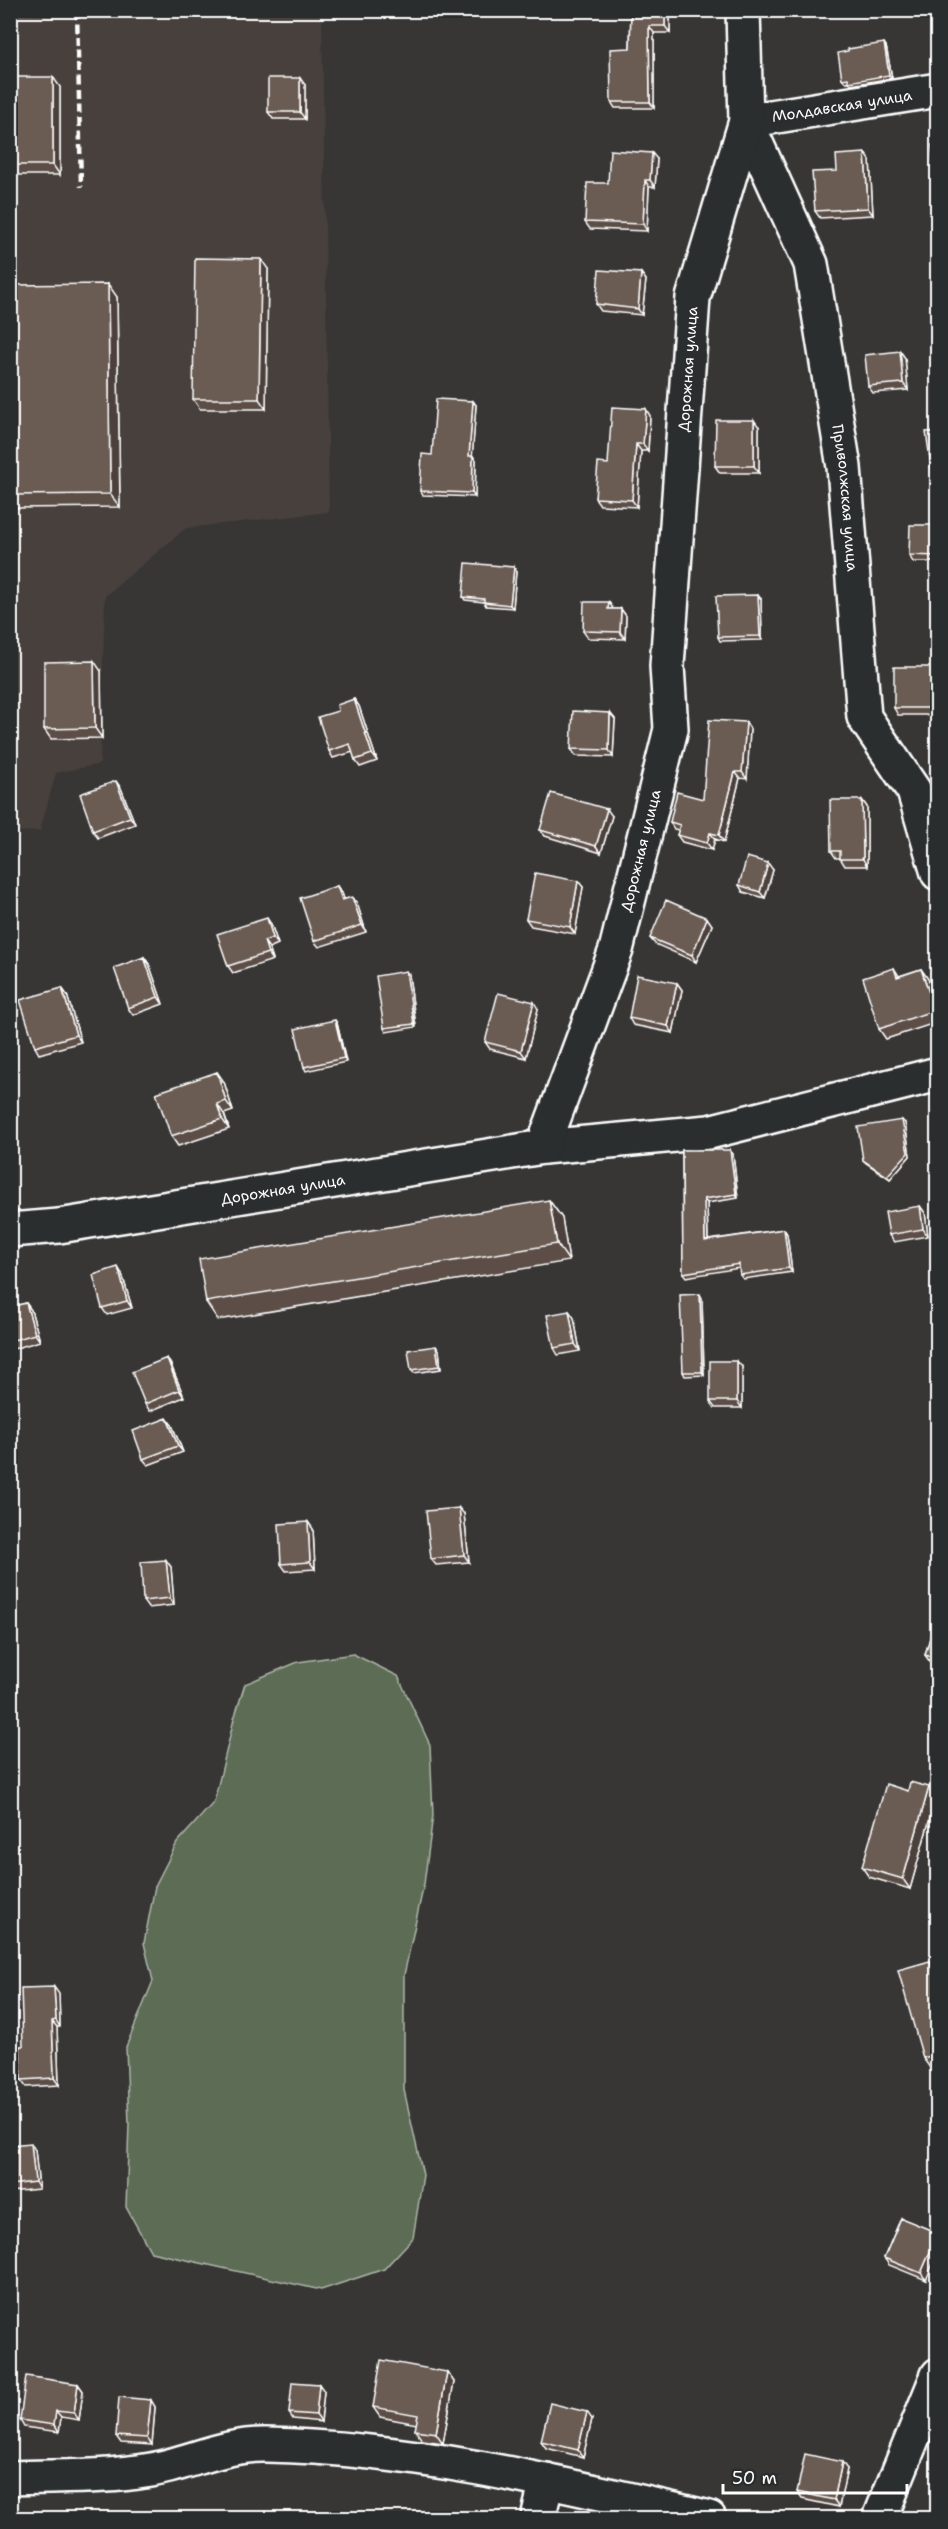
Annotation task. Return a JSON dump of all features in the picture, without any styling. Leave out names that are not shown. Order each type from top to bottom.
[{"type":"street","name":"Дорожная улица","points":[[10,1230],[59,1226],[543,1147],[616,950],[671,729],[667,666],[693,298],[746,121],[743,10]]},
{"type":"street","name":"Молдавская улица","points":[[746,121],[938,90]]},
{"type":"street","name":"Приволжская улица","points":[[746,121],[811,264],[844,467],[864,717],[926,789],[938,873]]},
{"type":"street","points":[[543,1147],[709,1132],[938,1074]]},
{"type":"street","points":[[880,2518],[938,2375]]},
{"type":"street","points":[[10,2478],[98,2475],[152,2470],[232,2447],[265,2445],[381,2453],[440,2460],[547,2481],[709,2518]]},
{"type":"street","points":[[538,2518],[547,2481]]},
{"type":"shaded area","points":[[10,11],[322,11],[329,512],[186,528],[105,596],[100,764],[56,773],[40,831],[11,832]]},
{"type":"green space","points":[[353,1654],[398,1676],[430,1745],[433,1815],[424,1884],[404,1975],[404,2090],[423,2175],[413,2238],[384,2269],[321,2290],[151,2252],[126,2207],[129,2124],[126,2047],[153,1981],[144,1943],[155,1886],[177,1843],[214,1802],[245,1684],[298,1662]]},
{"type":"building","points":[[631,10],[665,10],[665,26],[649,26],[650,102],[611,102],[610,49],[630,48]]},
{"type":"building","points":[[884,43],[889,75],[849,82],[848,78],[842,79],[838,53]]},
{"type":"building","points":[[10,77],[53,77],[53,165],[10,165]]},
{"type":"building","points":[[268,78],[300,78],[300,112],[268,112]]},
{"type":"building","points":[[938,144],[938,170],[934,170],[932,145]]},
{"type":"building","points":[[610,150],[652,153],[650,180],[645,180],[643,224],[585,222],[587,183],[608,183]]},
{"type":"building","points":[[865,153],[868,208],[815,211],[812,172],[837,171],[836,155]]},
{"type":"building","points":[[938,254],[938,286],[936,286],[932,255]]},
{"type":"building","points":[[195,258],[261,259],[259,399],[193,399]]},
{"type":"building","points":[[599,270],[641,273],[638,309],[596,304]]},
{"type":"building","points":[[108,284],[110,494],[10,495],[10,285]]},
{"type":"building","points":[[900,351],[903,383],[868,386],[865,355]]},
{"type":"building","points":[[935,378],[938,378],[938,404]]},
{"type":"building","points":[[436,399],[473,401],[469,456],[473,456],[472,493],[420,491],[422,454],[432,455]]},
{"type":"building","points":[[612,407],[646,409],[643,444],[636,444],[632,500],[595,498],[598,463],[608,464]]},
{"type":"building","points":[[716,420],[754,420],[754,466],[715,466]]},
{"type":"building","points":[[938,431],[938,472],[932,473],[926,432]]},
{"type":"building","points":[[910,525],[938,525],[938,556],[909,555]]},
{"type":"building","points":[[466,563],[514,567],[510,605],[463,597]]},
{"type":"building","points":[[758,595],[760,636],[718,637],[716,596]]},
{"type":"building","points":[[584,602],[609,602],[608,609],[621,609],[620,632],[583,631]]},
{"type":"building","points":[[94,661],[95,728],[44,729],[44,662]]},
{"type":"building","points":[[894,667],[938,667],[938,708],[894,708]]},
{"type":"building","points":[[354,699],[372,754],[355,760],[350,744],[329,751],[318,717],[338,711],[337,705]]},
{"type":"building","points":[[573,711],[610,713],[609,750],[571,749]]},
{"type":"building","points":[[709,720],[746,722],[742,772],[735,772],[719,835],[710,833],[707,843],[677,835],[680,825],[670,822],[677,792],[703,799]]},
{"type":"building","points":[[116,781],[130,817],[93,831],[80,794]]},
{"type":"building","points":[[551,793],[607,809],[596,846],[540,830]]},
{"type":"building","points":[[830,800],[862,800],[863,859],[840,859],[840,851],[831,851]]},
{"type":"building","points":[[747,857],[768,863],[760,892],[739,885]]},
{"type":"building","points":[[535,873],[578,881],[570,927],[526,919]]},
{"type":"building","points":[[337,886],[342,900],[352,897],[362,925],[314,941],[300,898]]},
{"type":"building","points":[[666,900],[707,918],[692,955],[650,938]]},
{"type":"building","points":[[267,918],[273,938],[264,941],[268,953],[228,966],[217,934]]},
{"type":"building","points":[[144,957],[158,997],[128,1008],[114,968]]},
{"type":"building","points":[[894,968],[897,977],[921,969],[935,1010],[879,1029],[863,978]]},
{"type":"building","points":[[406,971],[414,1024],[384,1028],[376,976]]},
{"type":"building","points":[[637,975],[677,983],[668,1026],[629,1018]]},
{"type":"building","points":[[62,988],[76,1035],[35,1047],[20,1000]]},
{"type":"building","points":[[498,993],[534,1002],[521,1051],[485,1042]]},
{"type":"building","points":[[335,1020],[344,1058],[304,1067],[295,1029]]},
{"type":"building","points":[[217,1072],[226,1101],[217,1104],[222,1119],[171,1136],[156,1093]]},
{"type":"building","points":[[902,1120],[908,1153],[887,1176],[863,1160],[858,1127]]},
{"type":"building","points":[[682,1150],[730,1150],[736,1194],[704,1199],[705,1241],[784,1229],[789,1268],[740,1275],[739,1264],[683,1273]]},
{"type":"building","points":[[549,1200],[557,1244],[206,1302],[199,1259]]},
{"type":"building","points":[[920,1206],[923,1229],[889,1235],[885,1212]]},
{"type":"building","points":[[118,1267],[127,1301],[102,1308],[93,1275]]},
{"type":"building","points":[[700,1294],[702,1372],[683,1372],[680,1295]]},
{"type":"building","points":[[26,1303],[35,1334],[10,1341],[10,1307]]},
{"type":"building","points":[[569,1311],[575,1344],[554,1348],[547,1315]]},
{"type":"building","points":[[436,1346],[439,1366],[411,1370],[408,1350]]},
{"type":"building","points":[[167,1358],[179,1390],[145,1404],[132,1372]]},
{"type":"building","points":[[710,1361],[737,1361],[737,1401],[710,1401]]},
{"type":"building","points":[[167,1418],[178,1446],[143,1459],[133,1431]]},
{"type":"building","points":[[459,1508],[464,1555],[431,1559],[426,1511]]},
{"type":"building","points":[[308,1522],[310,1562],[281,1564],[279,1524]]},
{"type":"building","points":[[166,1560],[170,1598],[143,1601],[141,1562]]},
{"type":"building","points":[[938,1610],[938,1659],[925,1655]]},
{"type":"building","points":[[910,1782],[929,1787],[903,1879],[862,1867],[886,1784],[908,1791]]},
{"type":"building","points":[[930,1961],[938,1985],[938,2054],[923,2058],[898,1970]]},
{"type":"building","points":[[54,1987],[56,2020],[52,2021],[54,2078],[21,2080],[20,2046],[23,2046],[21,1988]]},
{"type":"building","points":[[31,2143],[35,2182],[10,2185],[10,2145]]},
{"type":"building","points":[[901,2218],[938,2233],[921,2273],[884,2258]]},
{"type":"building","points":[[381,2360],[447,2372],[436,2433],[415,2430],[418,2415],[373,2407]]},
{"type":"building","points":[[26,2376],[78,2384],[74,2413],[56,2411],[54,2425],[20,2420]]},
{"type":"building","points":[[292,2382],[319,2384],[316,2415],[289,2413]]},
{"type":"building","points":[[119,2397],[151,2400],[147,2438],[116,2436]]},
{"type":"building","points":[[550,2403],[587,2412],[578,2450],[541,2441]]},
{"type":"building","points":[[805,2454],[842,2462],[834,2500],[797,2492]]},
{"type":"railway","points":[[77,10],[81,187]]}]
